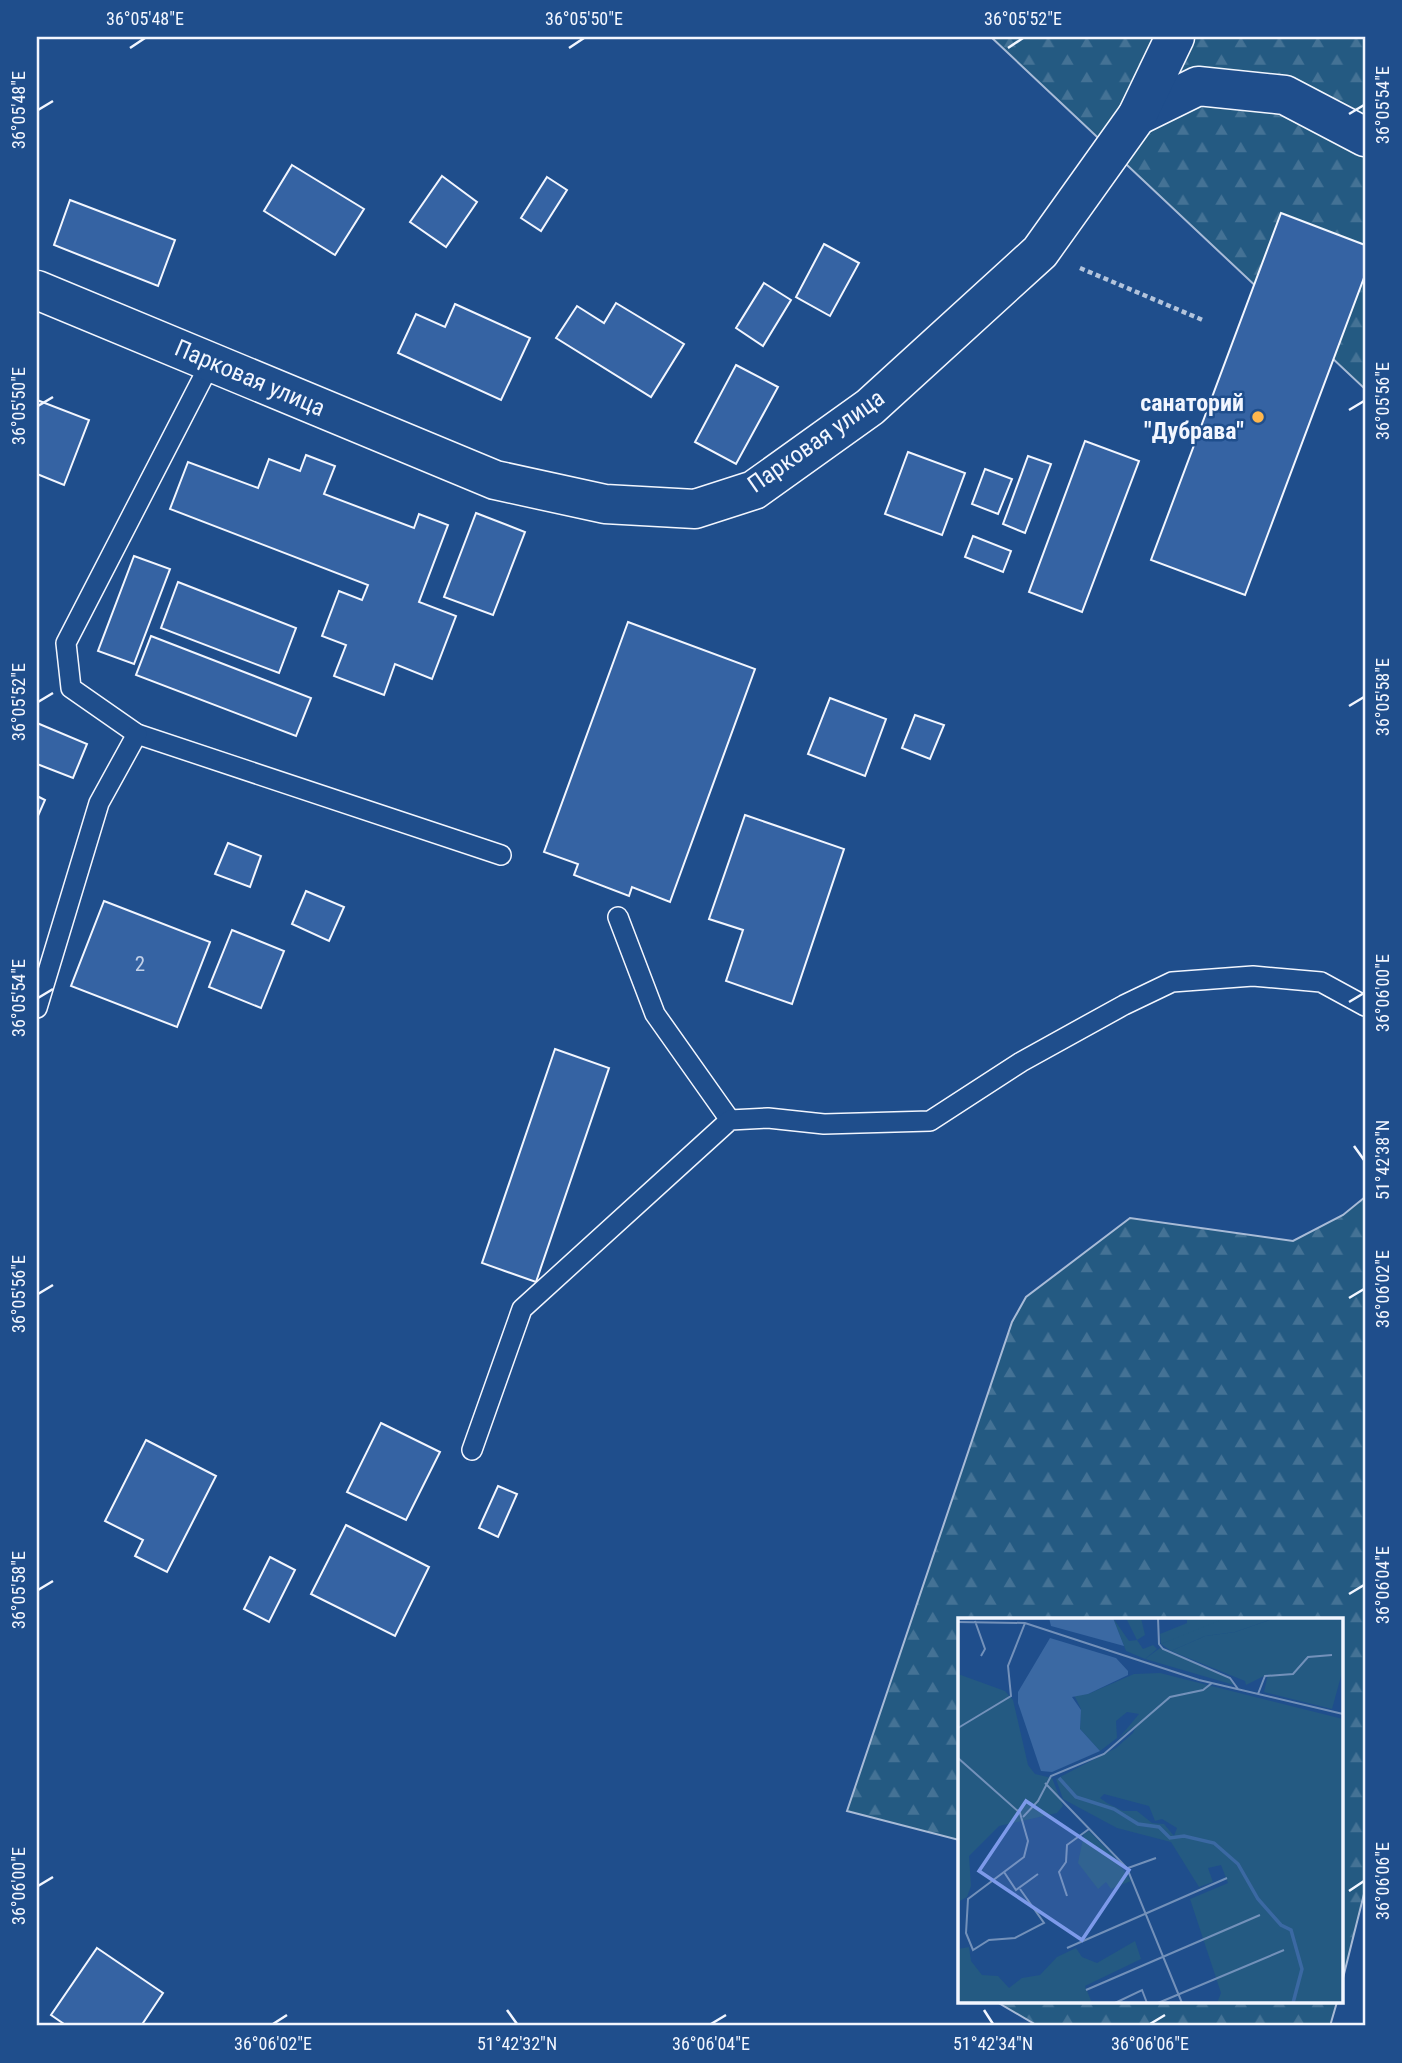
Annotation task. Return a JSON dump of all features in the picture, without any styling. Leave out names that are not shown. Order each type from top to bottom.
[{"type":"street","name":"Парковая улица","points":[[37,290],[495,480],[605,504],[695,509],[754,490],[870,407],[1040,252],[1137,116],[1175,37]]},
{"type":"street","points":[[1137,116],[1198,86],[1285,95],[1365,137]]},
{"type":"lane","points":[[211,362],[66,643],[71,688],[137,734],[501,855]]},
{"type":"lane","points":[[37,1008],[99,803],[137,734]]},
{"type":"lane","points":[[618,917],[655,1014],[730,1120]]},
{"type":"lane","points":[[472,1450],[522,1309],[730,1120],[768,1118],[824,1124],[930,1121],[1021,1062],[1124,1005],[1172,982],[1253,976],[1321,982],[1365,1006]]},
{"type":"path","points":[[1040,252],[1205,321]]},
{"type":"green space","points":[[991,37],[1365,37],[1365,389]]},
{"type":"green space","points":[[1365,1197],[1365,1890],[1342,1982],[1342,1618],[958,1618],[958,1840],[847,1811],[1012,1322],[1026,1297],[1130,1218],[1293,1241],[1343,1215]]},
{"type":"green space","points":[[1000,2004],[1336,2004],[1330,2026],[1038,2026]]},
{"type":"building","points":[[292,165],[364,209],[335,255],[264,211]]},
{"type":"building","points":[[442,176],[477,202],[446,247],[410,222]]},
{"type":"building","points":[[547,177],[567,190],[541,231],[521,218]]},
{"type":"building","points":[[70,200],[175,240],[158,286],[54,245]]},
{"type":"building","name":"санаторий \"Дубрава\"","points":[[1281,213],[1365,245],[1365,275],[1245,595],[1151,560]]},
{"type":"building","points":[[824,244],[859,263],[830,316],[796,297]]},
{"type":"building","points":[[764,283],[791,300],[763,346],[736,328]]},
{"type":"building","points":[[616,303],[684,344],[651,397],[556,338],[577,306],[604,323]]},
{"type":"building","points":[[455,304],[530,338],[501,400],[398,353],[416,314],[445,327]]},
{"type":"building","points":[[736,365],[778,387],[736,464],[695,442]]},
{"type":"building","points":[[37,400],[89,420],[64,485],[37,474]]},
{"type":"building","points":[[1085,441],[1139,461],[1082,612],[1029,592]]},
{"type":"building","points":[[908,452],[965,473],[942,535],[885,514]]},
{"type":"building","points":[[306,455],[335,466],[324,494],[414,528],[419,514],[448,525],[419,602],[456,616],[432,679],[395,664],[384,695],[334,676],[346,645],[322,636],[339,591],[362,600],[368,585],[170,509],[188,462],[258,488],[269,459],[300,471]]},
{"type":"building","points":[[1028,456],[1051,464],[1025,533],[1003,524]]},
{"type":"building","points":[[985,469],[1012,479],[998,514],[972,504]]},
{"type":"building","points":[[476,513],[525,532],[493,615],[444,597]]},
{"type":"building","points":[[973,536],[1011,551],[1003,572],[965,557]]},
{"type":"building","points":[[134,556],[170,569],[134,664],[98,651]]},
{"type":"building","points":[[178,582],[296,628],[279,673],[161,628]]},
{"type":"building","points":[[628,622],[755,669],[670,902],[632,887],[629,896],[574,875],[578,864],[544,852]]},
{"type":"building","points":[[151,636],[311,698],[296,736],[136,675]]},
{"type":"building","points":[[830,698],[886,719],[865,776],[808,754]]},
{"type":"building","points":[[915,715],[944,725],[930,759],[902,748]]},
{"type":"building","points":[[37,723],[87,744],[73,778],[37,764]]},
{"type":"building","points":[[37,796],[45,800],[37,818]]},
{"type":"building","points":[[745,815],[844,849],[792,1004],[726,981],[743,930],[709,919]]},
{"type":"building","points":[[228,843],[261,856],[250,887],[215,874]]},
{"type":"building","points":[[306,891],[344,907],[329,941],[292,924]]},
{"type":"building","points":[[104,901],[210,942],[177,1027],[71,986]]},
{"type":"building","points":[[232,930],[284,951],[261,1008],[209,987]]},
{"type":"building","points":[[555,1049],[609,1068],[536,1282],[482,1263]]},
{"type":"building","points":[[381,1423],[440,1452],[406,1520],[347,1492]]},
{"type":"building","points":[[146,1440],[216,1476],[167,1572],[135,1556],[143,1540],[105,1521]]},
{"type":"building","points":[[498,1486],[517,1494],[498,1537],[479,1528]]},
{"type":"building","points":[[346,1525],[429,1567],[395,1636],[311,1594]]},
{"type":"building","points":[[270,1557],[295,1570],[269,1622],[244,1609]]},
{"type":"building","points":[[97,1948],[163,1993],[141,2026],[67,2026],[51,2015]]},
{"type":"place","name":"санаторий \"Дубрава\"","points":[[1258,417]]}]
